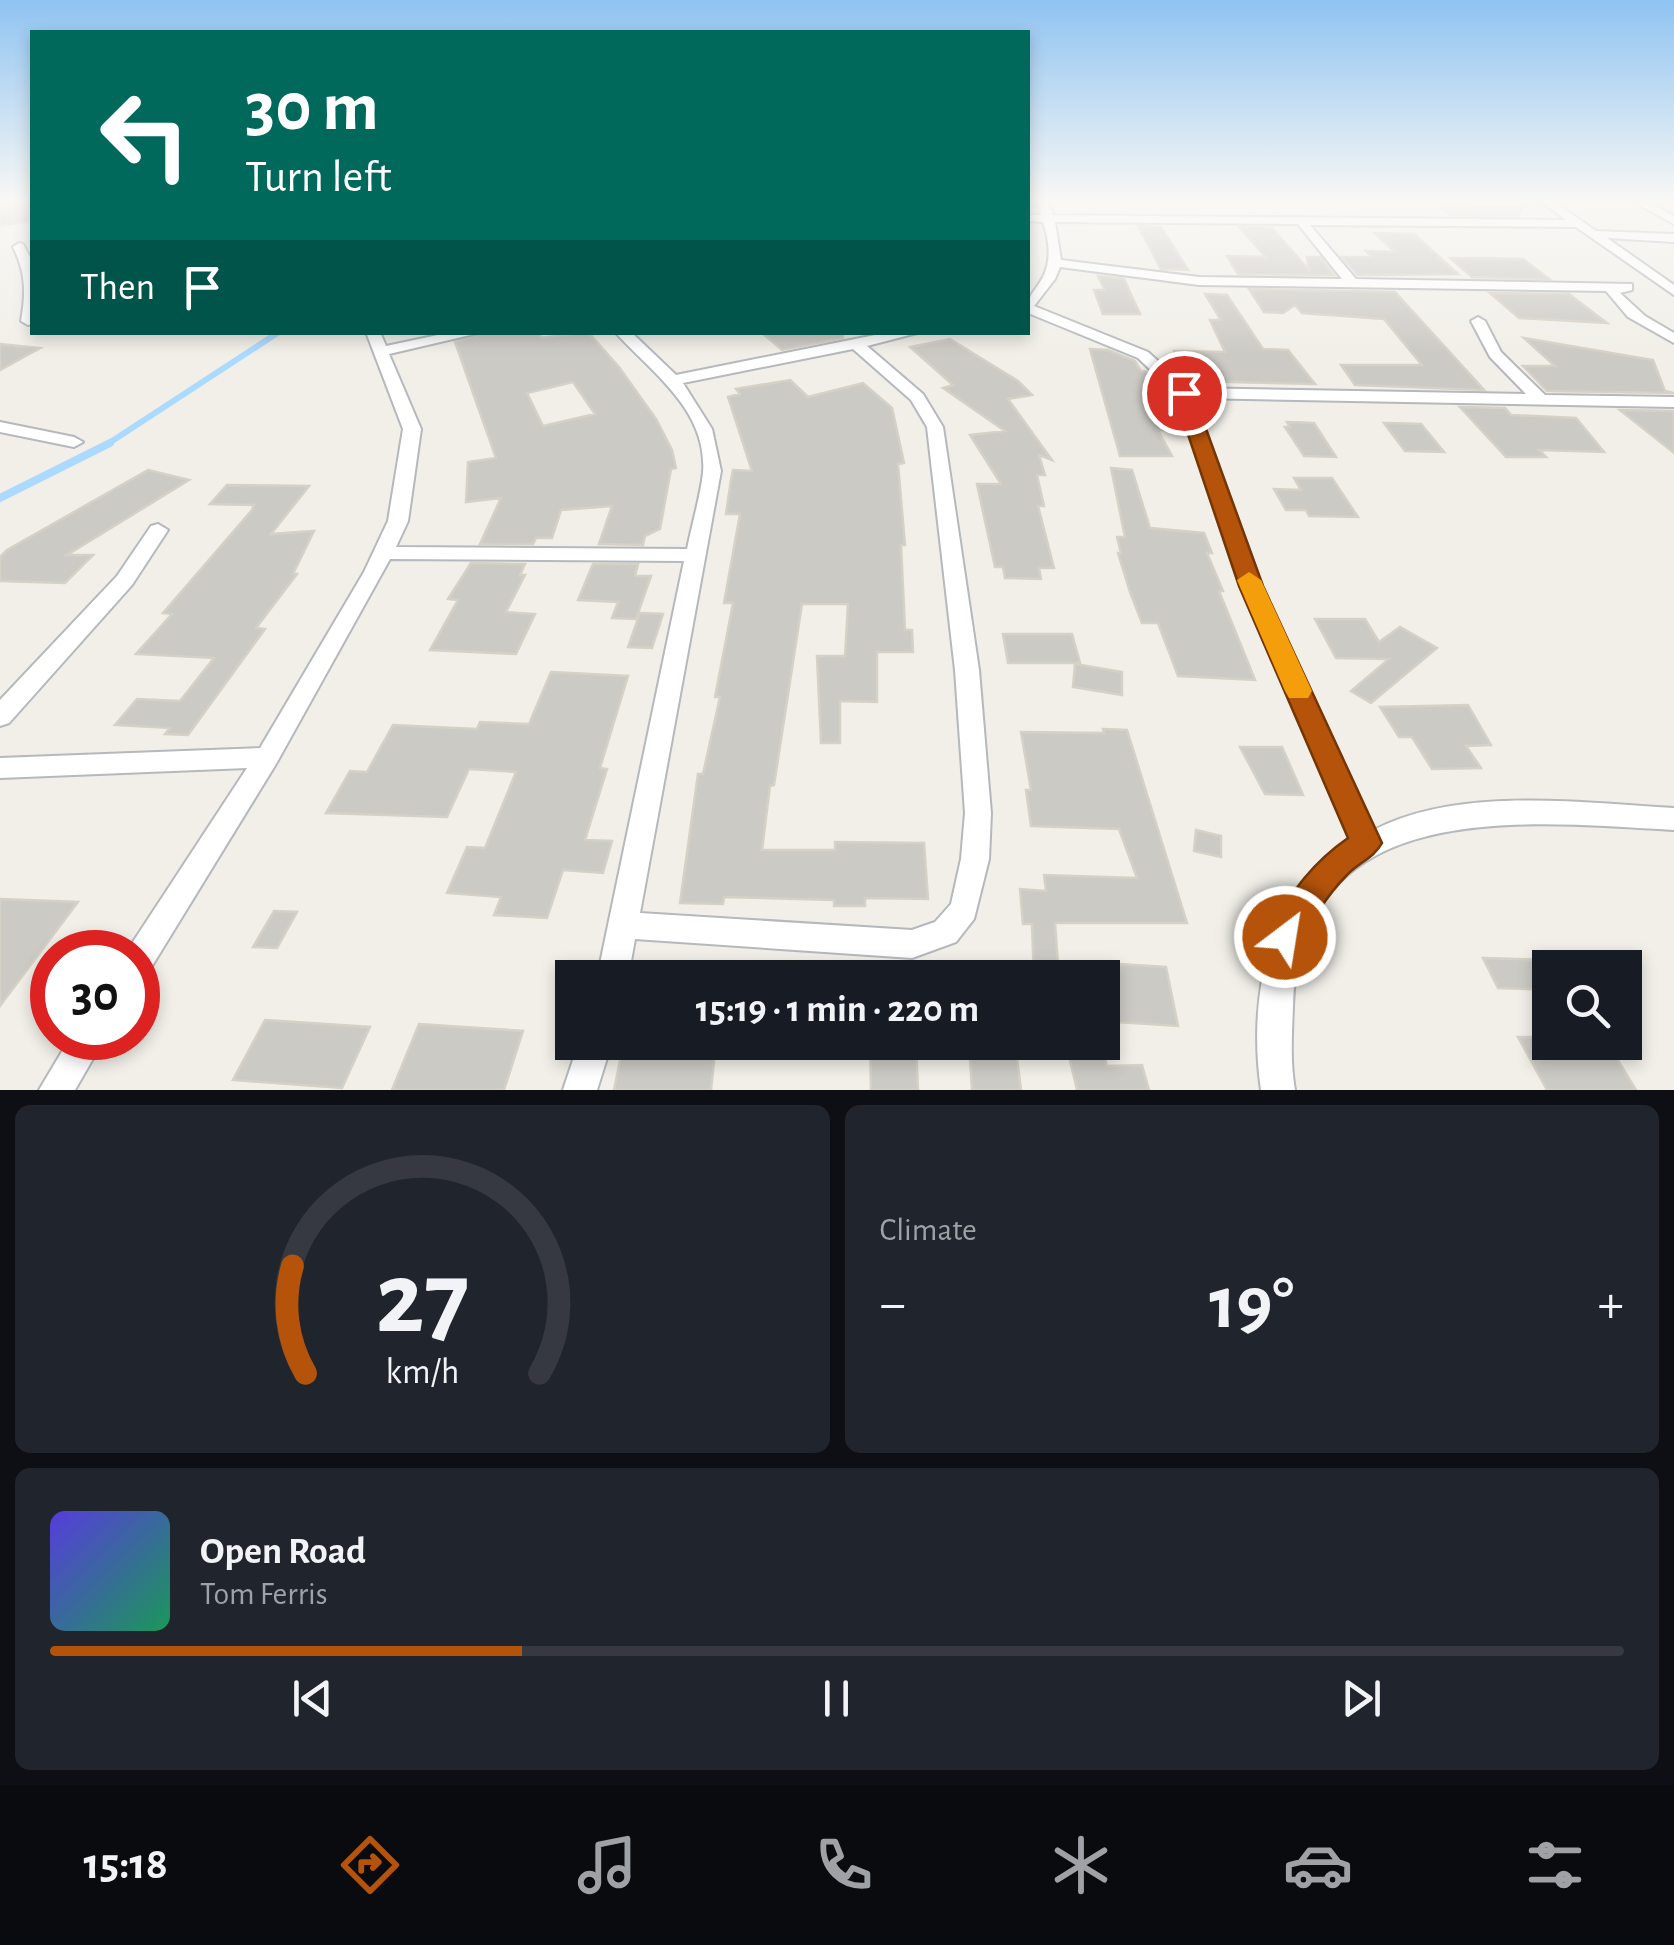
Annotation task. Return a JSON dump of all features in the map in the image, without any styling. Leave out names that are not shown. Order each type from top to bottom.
[{"type":"street","points":[[1030,303],[1056,263],[1058,252]]},
{"type":"street","points":[[1327,252],[1351,280]]},
{"type":"street","points":[[1618,252],[1672,288]]},
{"type":"street","points":[[1056,263],[1172,280],[1672,288]]},
{"type":"street","points":[[1627,287],[1612,292],[1624,309],[1643,324],[1674,339]]},
{"type":"street","points":[[1030,307],[1143,355],[1184,393],[1251,586],[1366,843]]},
{"type":"street","points":[[28,321],[30,308]]},
{"type":"street","points":[[1478,321],[1495,354],[1540,399]]},
{"type":"street","points":[[158,930],[267,757],[384,553],[398,521],[412,429],[378,342],[447,335]]},
{"type":"street","points":[[616,960],[668,682],[710,498],[712,452],[706,432],[675,380],[625,335]]},
{"type":"street","points":[[675,380],[898,335]]},
{"type":"street","points":[[624,925],[912,944],[945,932],[964,910],[976,859],[977,774],[935,428],[917,396],[855,343]]},
{"type":"street","points":[[1184,393],[1674,402]]},
{"type":"street","points":[[0,426],[74,442]]},
{"type":"street","points":[[0,718],[35,673],[140,557],[158,530]]},
{"type":"street","points":[[384,553],[696,555]]},
{"type":"street","points":[[0,768],[267,757]]},
{"type":"street","points":[[1278,1090],[1274,1072],[1278,966],[1285,937],[1307,899],[1336,864],[1366,843],[1412,826],[1459,817],[1515,814],[1674,819]]},
{"type":"street","points":[[56,1090],[75,1060]]},
{"type":"street","points":[[580,1090],[590,1060]]},
{"type":"building","points":[[1152,252],[1177,252],[1188,270],[1161,269]]},
{"type":"building","points":[[1261,252],[1293,252],[1309,270],[1307,257],[1320,257],[1334,275],[1238,274],[1227,256],[1266,257]]},
{"type":"building","points":[[1434,252],[1458,274],[1358,275],[1342,257]]},
{"type":"building","points":[[1450,258],[1523,259],[1549,279],[1472,277]]},
{"type":"building","points":[[1098,276],[1124,279],[1140,314],[1103,314],[1094,290],[1105,290]]},
{"type":"building","points":[[1249,289],[1395,292],[1484,390],[1355,385],[1341,365],[1422,365],[1384,319],[1302,313],[1295,305],[1283,313],[1264,312]]},
{"type":"building","points":[[1490,293],[1569,294],[1607,323],[1519,318]]},
{"type":"building","points":[[1205,294],[1227,295],[1263,349],[1288,350],[1315,384],[1188,381],[1174,351],[1225,352],[1210,320],[1221,320]]},
{"type":"building","points":[[477,335],[591,335],[656,419],[672,450],[676,468],[671,469],[660,529],[645,536],[643,545],[599,544],[612,506],[561,510],[552,538],[536,538],[533,544],[480,544],[501,498],[466,502],[468,462],[496,458],[455,342]],"holes":[[[573,382],[595,414],[543,426],[527,393]]]},
{"type":"building","points":[[764,335],[843,335],[843,338],[782,350]]},
{"type":"building","points":[[1524,338],[1653,360],[1665,391],[1674,393],[1547,391],[1523,366],[1555,366]]},
{"type":"building","points":[[950,339],[1018,381],[1032,395],[1008,399],[1052,460],[1039,455],[1045,475],[1037,475],[1044,506],[1038,506],[1054,568],[1039,568],[1041,579],[1005,578],[1003,567],[995,567],[977,484],[1001,484],[970,435],[1005,431],[943,388],[953,385],[910,347]]},
{"type":"building","points":[[0,344],[40,348],[0,370]]},
{"type":"building","points":[[1090,349],[1108,350],[1135,361],[1141,371],[1159,383],[1175,415],[1159,415],[1165,430],[1158,430],[1172,456],[1120,456]]},
{"type":"building","points":[[790,380],[808,397],[863,383],[892,408],[904,463],[898,464],[905,545],[901,545],[905,630],[912,630],[913,652],[877,652],[877,702],[840,701],[840,743],[821,743],[817,656],[845,656],[848,604],[802,604],[762,850],[835,850],[835,842],[924,843],[928,899],[865,898],[865,906],[834,906],[834,900],[724,897],[723,904],[680,903],[698,774],[703,774],[720,697],[715,697],[733,603],[724,603],[740,514],[726,514],[731,480],[733,470],[752,471],[728,397],[740,394],[736,389]]},
{"type":"building","points":[[1460,407],[1505,408],[1511,415],[1576,418],[1604,452],[1539,450],[1546,457],[1506,457]]},
{"type":"building","points":[[1620,410],[1674,411],[1674,453]]},
{"type":"building","points":[[1287,422],[1314,423],[1336,457],[1304,456],[1285,427],[1290,427]]},
{"type":"building","points":[[1384,423],[1421,424],[1444,452],[1405,451]]},
{"type":"building","points":[[1111,468],[1132,470],[1150,528],[1204,533],[1212,553],[1207,553],[1223,591],[1219,591],[1255,680],[1178,676],[1158,623],[1142,623],[1118,553],[1117,537],[1125,537]]},
{"type":"building","points":[[148,470],[189,480],[67,555],[93,555],[65,583],[0,581],[0,557],[7,550]]},
{"type":"building","points":[[1294,478],[1332,478],[1358,517],[1309,516],[1306,510],[1286,510],[1274,489],[1301,490]]},
{"type":"building","points":[[227,485],[309,486],[271,534],[314,531],[293,574],[297,574],[256,628],[265,629],[188,735],[165,734],[170,728],[115,725],[137,699],[180,701],[214,658],[136,654],[172,614],[163,613],[252,510],[254,505],[210,504]]},
{"type":"building","points":[[471,563],[525,564],[520,575],[525,575],[506,612],[535,614],[516,654],[430,650],[458,600],[448,599]]},
{"type":"building","points":[[593,564],[638,564],[635,576],[651,576],[636,619],[612,618],[618,602],[578,600]]},
{"type":"building","points":[[640,613],[663,614],[652,648],[628,647]]},
{"type":"building","points":[[1315,619],[1365,619],[1379,642],[1400,627],[1437,648],[1371,703],[1351,691],[1389,659],[1336,658]]},
{"type":"building","points":[[1003,634],[1072,634],[1080,663],[1008,663]]},
{"type":"building","points":[[1075,664],[1122,672],[1122,695],[1073,687]]},
{"type":"building","points":[[551,672],[628,676],[600,768],[607,769],[585,840],[612,841],[603,873],[563,870],[547,918],[494,915],[501,897],[447,893],[467,847],[485,848],[516,772],[469,769],[447,817],[326,813],[350,771],[367,772],[393,725],[477,729],[480,722],[529,724]]},
{"type":"building","points":[[1468,705],[1491,745],[1466,746],[1481,768],[1432,769],[1412,737],[1399,737],[1380,707]]},
{"type":"building","points":[[1103,729],[1127,730],[1187,923],[1055,923],[1058,960],[1033,960],[1032,924],[1023,924],[1020,889],[1046,891],[1044,875],[1137,878],[1119,829],[1031,826],[1026,790],[1031,790],[1021,732],[1104,733]]},
{"type":"building","points":[[1240,747],[1282,747],[1303,795],[1265,794]]},
{"type":"building","points":[[1196,830],[1221,836],[1221,857],[1194,851]]},
{"type":"building","points":[[0,899],[78,902],[57,930],[30,930],[30,966],[0,1006]]},
{"type":"building","points":[[274,911],[297,912],[277,948],[253,947]]},
{"type":"building","points":[[1483,958],[1532,959],[1532,989],[1498,988]]},
{"type":"building","points":[[1120,964],[1166,967],[1178,1026],[1120,1022]]},
{"type":"building","points":[[265,1020],[370,1027],[342,1088],[233,1080]]},
{"type":"building","points":[[419,1024],[523,1031],[504,1090],[392,1090]]},
{"type":"building","points":[[1518,1037],[1532,1037],[1532,1060],[1618,1060],[1636,1090],[1547,1090]]},
{"type":"building","points":[[620,1060],[714,1060],[711,1090],[614,1090]]},
{"type":"building","points":[[870,1060],[917,1060],[918,1090],[871,1090]]},
{"type":"building","points":[[970,1060],[1017,1060],[1021,1090],[972,1090]]},
{"type":"building","points":[[1070,1060],[1106,1060],[1107,1066],[1142,1065],[1149,1090],[1077,1090]]},
{"type":"waterway","points":[[106,445],[274,335]]},
{"type":"waterway","points":[[106,445],[110,443]]},
{"type":"waterway","points":[[0,498],[106,445]]},
{"type":"slow traffic","points":[[1249,580],[1298,691]]},
{"type":"route","points":[[1184,393],[1251,586],[1366,843],[1336,864],[1307,899],[1285,937]]}]
